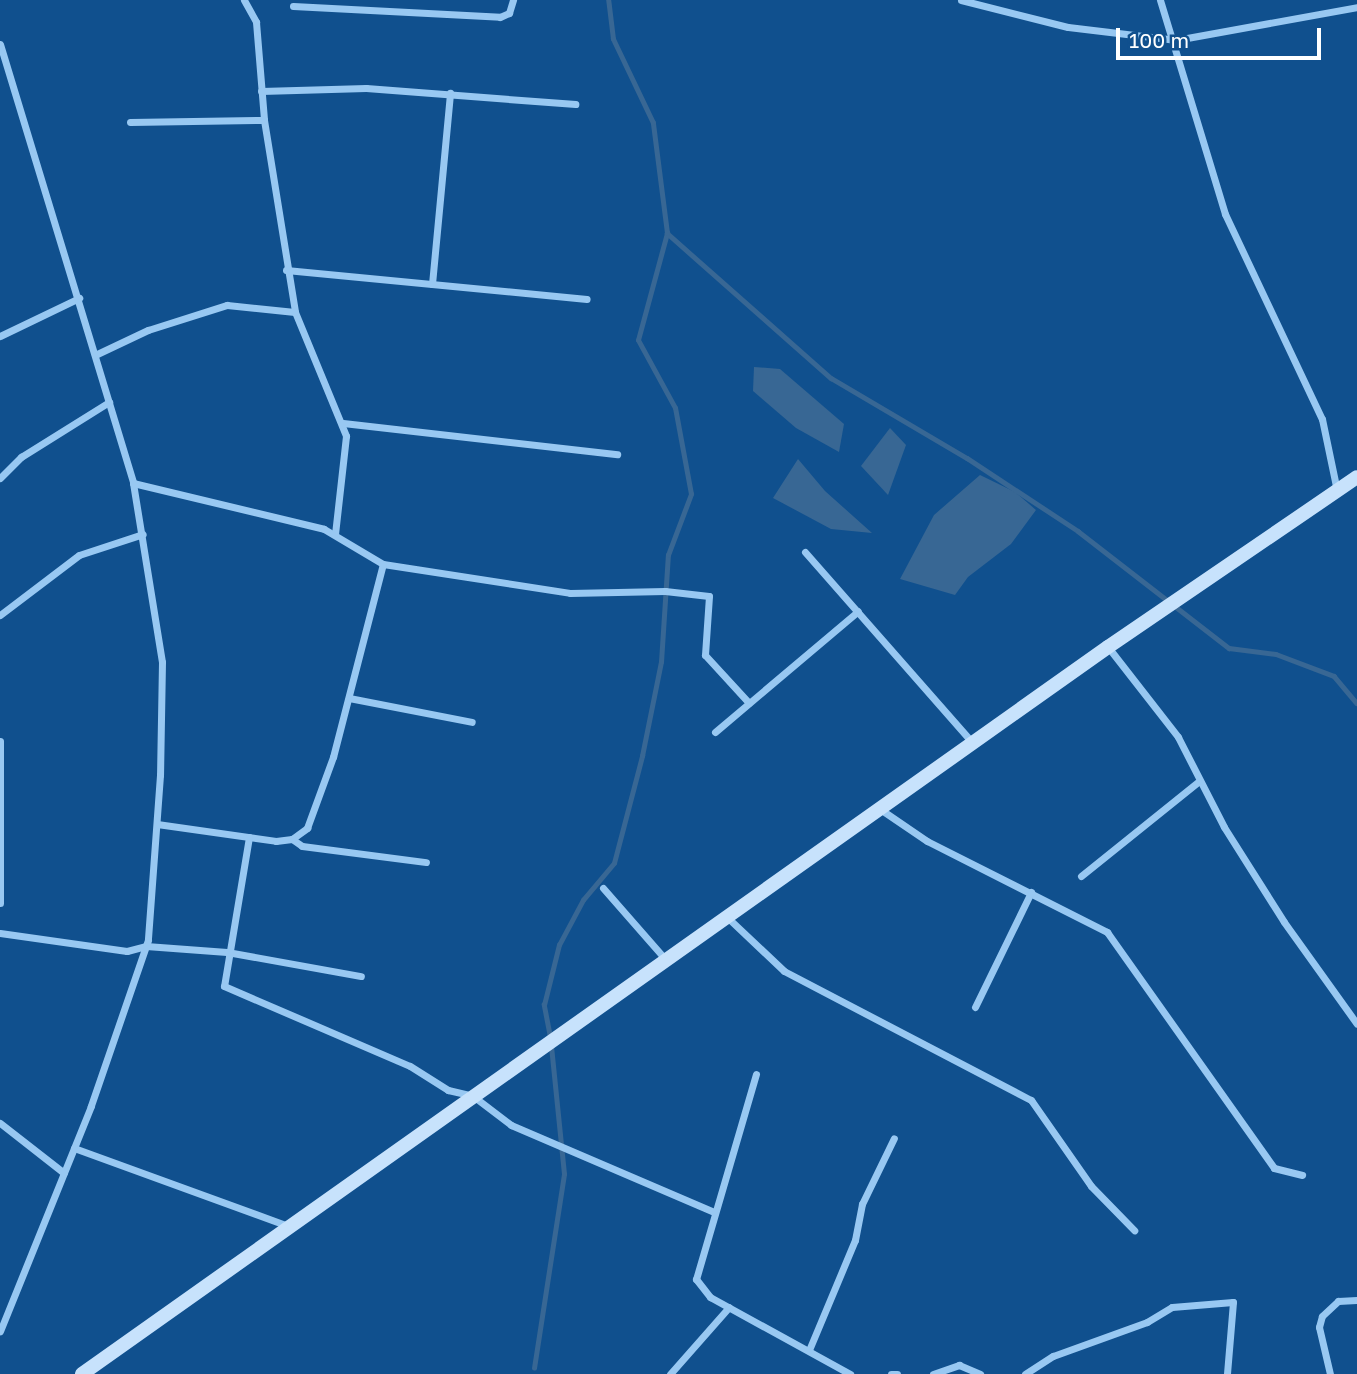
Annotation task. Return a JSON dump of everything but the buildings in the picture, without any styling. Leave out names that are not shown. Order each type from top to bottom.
[{"type":"main road","points":[[82,1374],[1108,647],[1357,477]]},
{"type":"street","points":[[244,0],[256,22],[264,120],[286,270],[295,312],[343,423],[346,436],[335,534]]},
{"type":"street","points":[[293,6],[500,17],[509,13],[513,0]]},
{"type":"street","points":[[961,0],[1056,25],[1176,40],[1357,7]]},
{"type":"street","points":[[1160,0],[1176,40],[1225,214],[1322,419],[1337,492]]},
{"type":"street","points":[[1345,10],[1347,0]]},
{"type":"street","points":[[0,44],[133,483],[162,662],[157,824],[146,946],[74,1148],[0,1331]]},
{"type":"street","points":[[261,92],[366,88],[575,104]]},
{"type":"street","points":[[432,284],[450,93]]},
{"type":"street","points":[[130,122],[264,120]]},
{"type":"street","points":[[286,270],[587,299]]},
{"type":"street","points":[[0,336],[79,298]]},
{"type":"street","points":[[95,355],[148,330],[227,305],[295,312]]},
{"type":"street","points":[[0,478],[21,457],[109,402]]},
{"type":"street","points":[[343,423],[617,454]]},
{"type":"street","points":[[133,483],[335,534],[383,564],[570,593],[665,591],[709,596],[711,614],[705,655],[749,703]]},
{"type":"street","points":[[0,615],[79,555],[143,534]]},
{"type":"street","points":[[805,552],[973,743]]},
{"type":"street","points":[[292,839],[307,828],[315,813],[383,564]]},
{"type":"street","points":[[715,732],[858,611]]},
{"type":"street","points":[[1108,647],[1178,737],[1198,782],[1284,922],[1357,1024]]},
{"type":"street","points":[[348,698],[472,722]]},
{"type":"street","points":[[0,741],[0,903]]},
{"type":"street","points":[[1081,876],[1198,782]]},
{"type":"street","points":[[880,809],[927,841],[1107,932],[1274,1168],[1302,1175]]},
{"type":"street","points":[[157,824],[249,837],[292,839],[302,846],[426,862]]},
{"type":"street","points":[[249,837],[227,952],[223,982],[228,988],[410,1066],[448,1090],[473,1096],[512,1125],[712,1211]]},
{"type":"street","points":[[603,888],[666,960]]},
{"type":"street","points":[[975,1007],[1031,892]]},
{"type":"street","points":[[728,918],[784,971],[1031,1100],[1091,1186],[1134,1230]]},
{"type":"street","points":[[0,933],[127,951],[146,946],[227,952],[361,976]]},
{"type":"street","points":[[756,1074],[712,1211],[696,1279],[710,1297],[850,1374]]},
{"type":"street","points":[[0,1123],[64,1173]]},
{"type":"street","points":[[809,1350],[855,1240],[862,1204],[894,1138]]},
{"type":"street","points":[[74,1148],[288,1226]]},
{"type":"street","points":[[1330,1374],[1319,1327],[1322,1316],[1338,1301],[1357,1300]]},
{"type":"street","points":[[1025,1374],[1053,1356],[1147,1322],[1172,1307],[1233,1302],[1227,1374]]},
{"type":"street","points":[[670,1374],[729,1307]]},
{"type":"street","points":[[933,1374],[959,1365],[980,1374]]},
{"type":"street","points":[[891,1374],[897,1374]]},
{"type":"water","points":[[754,367],[780,369],[844,424],[839,452],[796,428],[753,391]]},
{"type":"water","points":[[890,428],[906,445],[888,495],[861,466]]},
{"type":"water","points":[[798,459],[825,491],[872,533],[831,529],[773,498]]},
{"type":"water","points":[[980,475],[1015,492],[1036,510],[1011,544],[968,577],[955,595],[900,579],[934,515]]},
{"type":"waterway","points":[[550,1037],[544,1005],[559,945],[583,900],[614,863],[642,756],[661,662],[668,555],[691,494],[675,408],[638,340],[667,233],[653,123],[613,39],[608,0]]},
{"type":"waterway","points":[[667,233],[831,378],[967,458],[1078,531],[1229,648],[1276,654],[1334,676],[1357,703]]},
{"type":"waterway","points":[[534,1368],[564,1174],[551,1046]]}]
